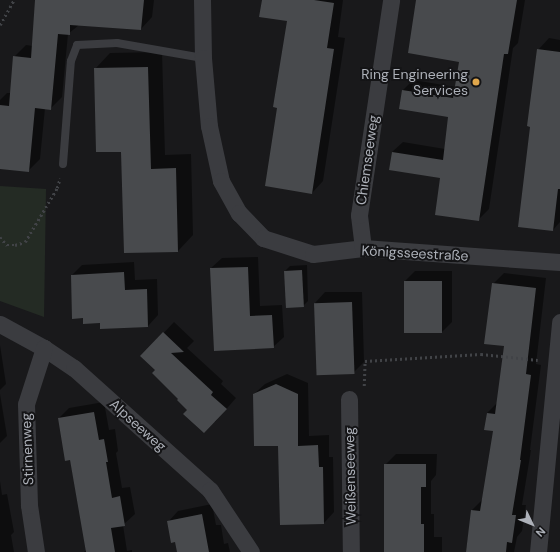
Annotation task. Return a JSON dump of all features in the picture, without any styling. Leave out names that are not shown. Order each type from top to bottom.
[{"type":"street","name":"Königsseestraße","points":[[202,0],[203,58],[209,126],[220,181],[239,213],[264,238],[313,254],[363,248],[560,262]]},
{"type":"street","name":"Chiemseeweg","points":[[363,248],[359,215],[391,0]]},
{"type":"street","points":[[538,552],[560,322]]},
{"type":"street","name":"Alpseeweg","points":[[0,324],[44,348],[74,368],[210,490],[251,552]]},
{"type":"street","name":"Stirnenweg","points":[[36,552],[29,505],[26,404],[44,348]]},
{"type":"street","name":"Weißenseeweg","points":[[349,399],[351,552]]},
{"type":"lane","points":[[63,164],[71,61],[77,46],[117,43],[203,58]]},
{"type":"path","points":[[0,25],[14,0]]},
{"type":"path","points":[[0,237],[6,245],[25,242],[57,188],[63,164]]},
{"type":"path","points":[[365,361],[481,354],[556,362]]},
{"type":"shaded area","points":[[0,186],[46,189],[44,317],[0,301]]},
{"type":"building","points":[[35,0],[144,0],[141,30],[70,25],[70,35],[58,34],[51,110],[35,108],[29,172],[0,169],[0,105],[9,106],[13,56],[31,58]]},
{"type":"building","points":[[262,0],[314,0],[334,3],[327,48],[334,49],[312,194],[265,186],[277,108],[273,107],[287,21],[259,17]]},
{"type":"building","points":[[416,0],[517,0],[508,54],[504,54],[479,221],[435,215],[440,178],[389,170],[392,152],[443,160],[448,117],[399,109],[402,90],[453,98],[459,62],[408,53]]},
{"type":"building","points":[[537,49],[560,52],[560,189],[558,189],[553,231],[518,227],[530,127],[527,126]]},
{"type":"building","points":[[148,67],[151,169],[176,168],[178,252],[124,253],[121,152],[96,152],[94,68]]},
{"type":"building","points":[[248,267],[250,316],[272,315],[274,348],[214,351],[210,268]]},
{"type":"building","points":[[302,270],[304,307],[286,308],[284,271]]},
{"type":"building","points":[[124,272],[125,290],[147,289],[148,327],[100,329],[100,323],[83,324],[83,318],[72,319],[71,275]]},
{"type":"building","points":[[404,281],[442,281],[442,333],[404,333]]},
{"type":"building","points":[[492,283],[536,288],[526,374],[531,375],[521,460],[512,515],[516,515],[512,543],[507,542],[506,552],[466,552],[471,510],[480,511],[493,431],[484,430],[487,413],[495,414],[504,346],[484,344]]},
{"type":"building","points":[[352,302],[355,374],[317,375],[314,303]]},
{"type":"building","points":[[163,332],[184,352],[171,353],[213,392],[211,395],[227,409],[204,433],[183,414],[187,410],[152,373],[155,370],[140,356]]},
{"type":"building","points":[[276,384],[298,394],[298,446],[318,445],[319,467],[323,467],[324,524],[280,525],[278,446],[254,446],[253,394]]},
{"type":"building","points":[[94,412],[99,440],[104,439],[112,498],[120,496],[125,526],[111,528],[115,552],[86,552],[70,460],[65,461],[58,418]]},
{"type":"building","points":[[384,464],[426,464],[426,487],[421,487],[421,524],[424,524],[424,552],[384,552]]},
{"type":"building","points":[[202,514],[209,552],[177,552],[175,542],[171,543],[167,521]]},
{"type":"place","name":"Ring Engineering Services","points":[[476,82]]}]
